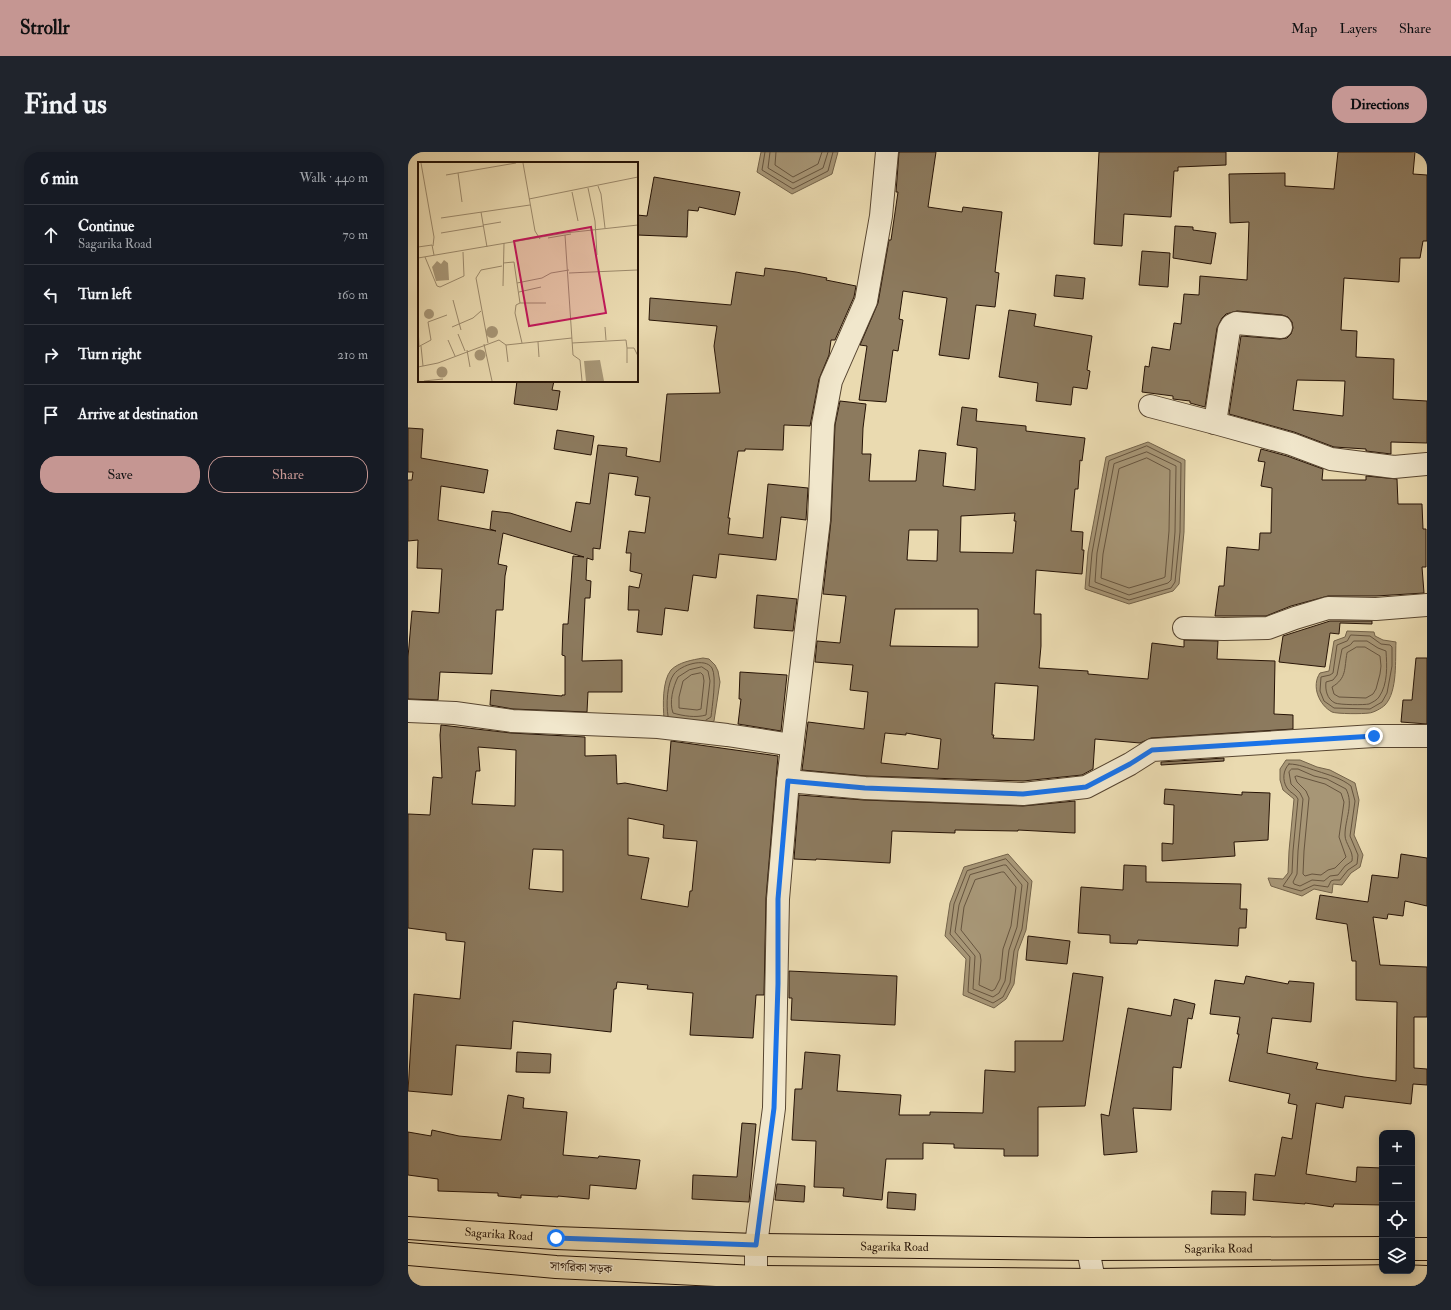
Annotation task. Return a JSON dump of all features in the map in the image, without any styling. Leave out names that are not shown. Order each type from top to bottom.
[{"type":"main road","name":"Sagarika Road","points":[[408,1228],[556,1238],[756,1245],[1088,1249],[1379,1248]]},
{"type":"main road","points":[[1415,1249],[1427,1249]]},
{"type":"main road","name":"সাগরিকা সড়ক","points":[[408,1254],[556,1267],[756,1278],[1095,1283],[1398,1276],[1427,1277]]},
{"type":"street","points":[[756,1278],[756,1245],[774,1108],[778,984],[778,899],[788,781],[819,520],[823,424],[831,381],[866,301],[881,216],[887,152]]},
{"type":"street","points":[[1215,423],[1229,330],[1232,325],[1236,323],[1280,327]]},
{"type":"street","points":[[1150,406],[1291,444],[1331,459],[1394,467],[1427,464]]},
{"type":"street","points":[[1184,628],[1268,628],[1328,608],[1376,609],[1427,605]]},
{"type":"street","points":[[408,712],[455,713],[512,721],[658,727],[727,735],[792,746]]},
{"type":"street","points":[[788,781],[865,788],[1023,794],[1086,787],[1130,764],[1152,750],[1374,736],[1427,736]]},
{"type":"street","points":[[1088,1249],[1095,1283]]},
{"type":"water","points":[[761,152],[838,152],[832,174],[792,194],[757,172]]},
{"type":"water","points":[[1148,442],[1185,460],[1184,532],[1179,584],[1173,591],[1129,604],[1085,589],[1088,552],[1106,457]]},
{"type":"water","points":[[1347,631],[1374,632],[1375,636],[1383,640],[1396,642],[1395,675],[1392,692],[1385,705],[1373,712],[1356,714],[1332,712],[1323,705],[1316,689],[1317,678],[1320,673],[1329,671],[1334,641],[1345,637]]},
{"type":"water","points":[[703,658],[709,659],[715,665],[720,682],[714,721],[708,724],[664,719],[663,701],[666,680],[671,670],[682,663]]},
{"type":"water","points":[[1286,760],[1300,760],[1317,767],[1330,770],[1355,783],[1359,800],[1354,835],[1363,855],[1360,867],[1351,873],[1342,885],[1333,884],[1332,893],[1314,889],[1302,896],[1271,886],[1268,878],[1283,879],[1288,873],[1294,799],[1283,790],[1280,780],[1280,769]]},
{"type":"water","points":[[1008,854],[1032,881],[1026,930],[1018,951],[1014,984],[1006,999],[994,1008],[963,995],[966,959],[945,936],[950,903],[964,867]]},
{"type":"building","points":[[899,152],[936,152],[928,207],[962,212],[963,207],[1002,212],[995,272],[999,273],[995,307],[976,305],[969,359],[939,355],[947,298],[903,291],[899,319],[903,320],[898,351],[893,350],[886,402],[859,400],[867,346],[860,345],[878,303],[889,240],[891,240],[898,192],[896,192]]},
{"type":"building","points":[[1099,152],[1226,152],[1226,165],[1178,167],[1178,171],[1174,171],[1171,217],[1124,214],[1122,246],[1094,244]]},
{"type":"building","points":[[1338,152],[1415,152],[1413,174],[1427,175],[1427,241],[1423,241],[1420,258],[1400,258],[1399,282],[1344,278],[1341,330],[1357,331],[1356,357],[1394,359],[1393,399],[1427,401],[1427,443],[1391,442],[1391,454],[1366,451],[1366,449],[1334,447],[1294,432],[1229,414],[1241,336],[1280,339],[1287,338],[1291,334],[1293,328],[1292,322],[1288,317],[1282,315],[1237,311],[1226,314],[1222,318],[1217,328],[1205,407],[1190,403],[1190,401],[1173,399],[1173,396],[1142,392],[1145,366],[1149,367],[1152,347],[1170,350],[1174,323],[1181,324],[1184,294],[1199,295],[1200,276],[1247,280],[1249,222],[1230,223],[1229,174],[1285,173],[1285,186],[1334,189]],"holes":[[[1297,380],[1345,381],[1343,416],[1293,410]]]},
{"type":"building","points":[[654,177],[740,192],[735,215],[699,207],[698,211],[688,210],[687,237],[638,235],[638,215],[647,216]]},
{"type":"building","points":[[1175,226],[1193,227],[1193,230],[1216,233],[1211,264],[1173,258]]},
{"type":"building","points":[[1142,251],[1170,253],[1168,287],[1139,285]]},
{"type":"building","points":[[765,268],[827,278],[826,280],[856,286],[854,297],[835,340],[831,340],[829,355],[819,379],[810,426],[784,425],[783,450],[745,449],[745,451],[738,451],[728,518],[730,518],[728,534],[763,538],[768,484],[808,488],[806,520],[781,517],[776,560],[719,554],[716,578],[693,575],[688,611],[665,608],[662,635],[637,632],[639,610],[628,610],[629,586],[639,588],[642,574],[630,571],[631,553],[626,553],[629,531],[645,533],[650,497],[635,495],[638,477],[609,473],[600,549],[593,548],[593,560],[587,558],[586,580],[591,581],[590,598],[585,598],[582,661],[622,660],[622,692],[588,692],[587,712],[513,709],[490,705],[491,690],[565,695],[565,656],[562,655],[563,624],[568,624],[573,556],[584,557],[503,533],[498,564],[507,566],[503,610],[496,610],[492,674],[440,672],[438,700],[408,699],[408,657],[412,611],[439,613],[442,569],[417,568],[418,540],[408,541],[408,480],[412,480],[413,472],[408,472],[408,428],[423,429],[421,458],[488,470],[484,493],[441,486],[438,520],[496,531],[490,529],[492,511],[510,513],[571,532],[576,502],[590,504],[598,445],[627,448],[626,456],[660,462],[667,394],[720,393],[714,346],[717,326],[649,320],[650,298],[731,305],[736,272],[764,276]]},
{"type":"building","points":[[1056,275],[1085,278],[1083,299],[1054,296]]},
{"type":"building","points":[[1009,310],[1036,314],[1034,326],[1092,336],[1087,370],[1090,371],[1087,389],[1073,387],[1071,405],[1036,401],[1038,383],[999,377]]},
{"type":"building","points":[[517,382],[554,382],[552,390],[560,391],[557,410],[514,404]]},
{"type":"building","points":[[840,401],[866,404],[862,454],[871,454],[869,481],[916,481],[919,450],[946,453],[943,486],[975,490],[977,448],[957,445],[962,407],[977,409],[976,421],[1026,426],[1026,431],[1085,438],[1082,461],[1080,460],[1078,489],[1075,489],[1071,531],[1083,532],[1082,550],[1084,550],[1082,574],[1036,570],[1034,614],[1041,614],[1039,668],[1088,671],[1088,674],[1148,679],[1152,643],[1184,647],[1184,640],[1218,641],[1217,659],[1275,661],[1274,714],[1293,715],[1293,729],[1151,738],[1140,743],[1095,739],[1093,769],[1082,775],[1023,781],[866,776],[802,770],[808,722],[864,729],[868,692],[850,690],[853,665],[815,662],[817,641],[840,643],[846,596],[823,594],[831,521],[835,425]],"holes":[[[1015,513],[1014,521],[1016,521],[1013,553],[960,552],[961,516]],[[909,530],[938,530],[937,561],[907,560]],[[895,609],[978,609],[978,647],[890,646]],[[995,683],[1038,686],[1034,740],[993,738],[994,735],[992,735]],[[885,733],[906,735],[906,733],[941,739],[938,769],[881,763]]]},
{"type":"building","points":[[557,430],[594,436],[591,455],[554,449]]},
{"type":"building","points":[[1261,449],[1287,456],[1323,469],[1322,480],[1366,480],[1366,476],[1397,479],[1398,504],[1422,504],[1423,529],[1426,529],[1426,567],[1422,567],[1424,593],[1376,596],[1328,596],[1291,606],[1266,616],[1215,616],[1219,586],[1224,586],[1227,547],[1259,550],[1260,533],[1271,533],[1272,488],[1261,486],[1265,462],[1258,461]]},
{"type":"building","points":[[757,595],[797,599],[793,631],[754,628]]},
{"type":"building","points":[[1330,621],[1372,621],[1372,624],[1340,623],[1339,634],[1330,633],[1325,667],[1279,662],[1283,636]]},
{"type":"building","points":[[1416,658],[1427,658],[1427,724],[1401,722],[1403,700],[1412,700]]},
{"type":"building","points":[[740,672],[787,675],[781,731],[738,724],[741,699],[739,699]]},
{"type":"building","points":[[441,725],[511,733],[585,737],[585,756],[616,755],[617,784],[625,783],[667,791],[671,741],[778,756],[766,898],[764,995],[756,995],[753,1038],[690,1035],[693,993],[647,989],[648,985],[617,982],[616,989],[614,989],[611,1032],[513,1021],[511,1049],[456,1045],[452,1095],[408,1091],[414,994],[460,999],[465,942],[446,940],[446,933],[408,928],[408,814],[430,815],[433,777],[442,778]],"holes":[[[478,747],[516,750],[515,806],[472,804],[476,771],[480,771]],[[628,818],[664,825],[663,838],[697,841],[692,891],[690,891],[688,907],[641,899],[649,858],[628,855]],[[533,849],[563,850],[563,892],[529,889]]]},
{"type":"building","points":[[1224,758],[1224,761],[1161,765],[1161,762]]},
{"type":"building","points":[[1165,789],[1242,795],[1242,792],[1270,793],[1268,840],[1234,842],[1235,856],[1162,861],[1162,843],[1173,844],[1174,805],[1164,804]]},
{"type":"building","points":[[799,795],[864,800],[1023,806],[1075,801],[1075,833],[1018,830],[955,830],[955,833],[892,831],[890,863],[794,859]]},
{"type":"building","points":[[1401,854],[1427,858],[1427,906],[1405,901],[1403,916],[1388,914],[1387,919],[1373,917],[1380,965],[1427,967],[1427,1017],[1414,1017],[1414,1068],[1427,1069],[1427,1085],[1413,1084],[1411,1104],[1345,1096],[1343,1108],[1316,1103],[1306,1174],[1356,1182],[1357,1167],[1379,1168],[1379,1205],[1334,1204],[1333,1207],[1305,1203],[1253,1200],[1255,1174],[1275,1176],[1282,1137],[1292,1139],[1297,1105],[1288,1103],[1290,1094],[1229,1081],[1239,1034],[1237,1034],[1240,1017],[1210,1014],[1215,980],[1244,984],[1246,976],[1288,984],[1289,981],[1314,983],[1311,1022],[1272,1018],[1267,1053],[1318,1063],[1316,1069],[1396,1081],[1397,1002],[1356,1000],[1356,961],[1352,961],[1347,924],[1316,919],[1320,895],[1368,902],[1372,875],[1398,878]]},
{"type":"building","points":[[1124,865],[1146,866],[1146,882],[1241,884],[1240,909],[1247,909],[1246,928],[1239,928],[1238,946],[1138,940],[1137,944],[1110,943],[1110,935],[1078,933],[1081,887],[1123,890]]},
{"type":"building","points":[[1028,936],[1070,941],[1067,964],[1026,960]]},
{"type":"building","points":[[789,971],[897,976],[895,1025],[791,1020],[792,998],[789,998]]},
{"type":"building","points":[[1073,973],[1103,977],[1085,1106],[1038,1107],[1038,1156],[1004,1156],[1004,1149],[954,1148],[954,1144],[923,1143],[923,1159],[886,1159],[882,1200],[843,1196],[844,1188],[814,1187],[816,1141],[792,1140],[795,1089],[802,1089],[805,1052],[840,1055],[837,1091],[901,1095],[899,1115],[930,1115],[930,1112],[983,1113],[985,1070],[1015,1072],[1015,1041],[1063,1041]]},
{"type":"building","points":[[1174,999],[1195,1004],[1192,1019],[1188,1018],[1181,1068],[1173,1067],[1171,1110],[1133,1108],[1137,1152],[1104,1155],[1101,1114],[1109,1116],[1128,1008],[1171,1016]]},
{"type":"building","points":[[517,1052],[551,1054],[550,1073],[516,1072]]},
{"type":"building","points":[[508,1095],[524,1098],[523,1108],[567,1112],[563,1155],[598,1158],[599,1156],[640,1160],[636,1189],[590,1185],[589,1199],[521,1195],[521,1198],[498,1196],[498,1193],[438,1191],[438,1179],[408,1175],[408,1132],[431,1136],[432,1130],[459,1136],[501,1140]]},
{"type":"building","points":[[742,1123],[756,1124],[749,1202],[692,1199],[693,1175],[737,1177]]},
{"type":"building","points":[[777,1184],[805,1186],[804,1202],[775,1200]]},
{"type":"building","points":[[1212,1191],[1246,1192],[1245,1215],[1211,1214]]},
{"type":"building","points":[[888,1192],[916,1194],[915,1210],[887,1208]]},
{"type":"route","points":[[556,1238],[756,1245],[774,1108],[778,984],[778,899],[788,781],[865,788],[1023,794],[1086,787],[1130,764],[1152,750],[1273,741],[1374,736]]}]
